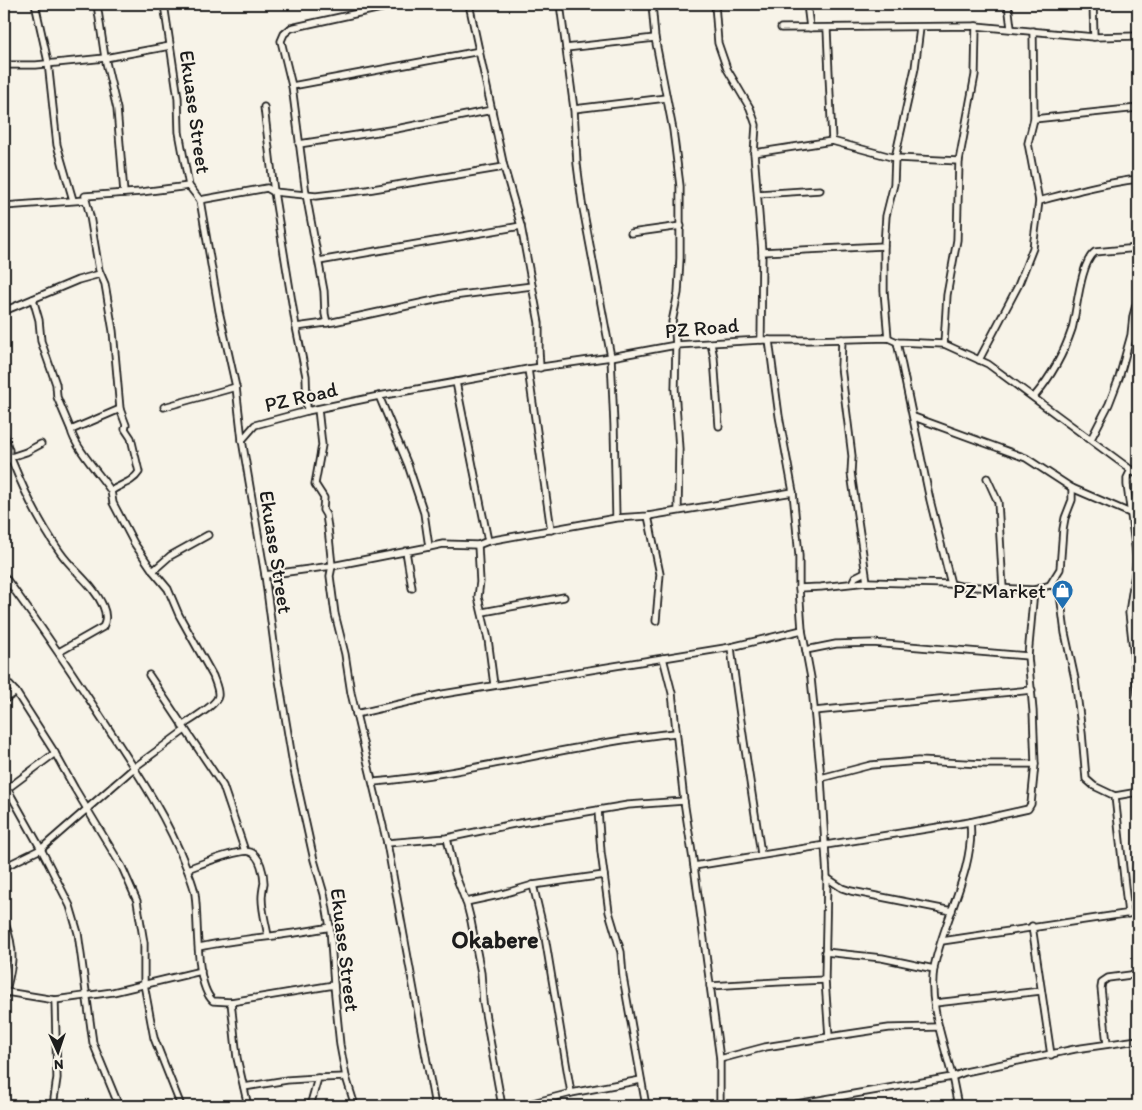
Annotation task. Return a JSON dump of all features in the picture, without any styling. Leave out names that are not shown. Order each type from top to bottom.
[{"type":"street","points":[[35,4],[48,62],[57,144],[73,200]]},
{"type":"street","points":[[96,4],[116,109],[124,193]]},
{"type":"street","name":"Ekuase Street","points":[[164,4],[178,98],[179,132],[188,186],[200,200],[219,311],[236,387],[242,440],[265,575],[278,674],[294,770],[314,860],[324,894],[330,927],[340,1045],[346,1077],[355,1106]]},
{"type":"street","points":[[327,323],[319,261],[298,144],[292,86],[281,41],[284,34],[291,28],[399,4]]},
{"type":"street","points":[[469,4],[504,167],[521,226],[539,323],[538,351],[540,368]]},
{"type":"street","points":[[560,4],[574,109],[577,164],[582,203],[610,357],[616,518]]},
{"type":"street","points":[[652,4],[655,38],[673,130],[680,186],[681,226],[678,293],[672,322],[676,345],[675,388],[679,449],[678,510]]},
{"type":"street","points":[[715,4],[718,43],[727,69],[750,108],[756,125],[754,153],[762,252],[761,340]]},
{"type":"street","points":[[807,4],[810,28]]},
{"type":"street","points":[[1008,4],[1011,28]]},
{"type":"street","points":[[1092,4],[1094,37]]},
{"type":"street","points":[[781,28],[976,26],[1094,37],[1138,36]]},
{"type":"street","points":[[944,344],[947,295],[957,240],[959,161],[975,75],[976,26]]},
{"type":"street","points":[[888,338],[884,291],[886,216],[894,184],[895,158],[915,68],[920,28]]},
{"type":"street","points":[[827,29],[832,141]]},
{"type":"street","points":[[978,360],[1018,286],[1033,248],[1039,201],[1028,142],[1034,119],[1033,31]]},
{"type":"street","points":[[566,48],[655,38]]},
{"type":"street","points":[[4,65],[105,58],[170,46]]},
{"type":"street","points":[[292,86],[480,51]]},
{"type":"street","points":[[574,109],[666,98]]},
{"type":"street","points":[[264,107],[274,192],[306,376],[307,411]]},
{"type":"street","points":[[1034,119],[1138,108]]},
{"type":"street","points":[[298,144],[396,129],[492,110]]},
{"type":"street","points":[[754,153],[832,141],[895,158],[959,161]]},
{"type":"street","points":[[200,200],[267,188],[274,192],[316,196],[367,190],[504,167]]},
{"type":"street","points":[[1039,201],[1089,187],[1138,179]]},
{"type":"street","points":[[111,491],[127,484],[139,472],[131,438],[125,429],[126,425],[120,410],[105,284],[100,274],[85,196],[89,194],[124,193],[188,186]]},
{"type":"street","points":[[758,194],[820,190]]},
{"type":"street","points":[[4,206],[86,200]]},
{"type":"street","points":[[319,261],[521,226]]},
{"type":"street","points":[[631,233],[681,226]]},
{"type":"street","points":[[762,252],[884,246]]},
{"type":"street","points":[[1034,397],[1045,385],[1072,329],[1081,283],[1090,255],[1095,252],[1138,248]]},
{"type":"street","points":[[4,311],[78,280],[100,274]]},
{"type":"street","points":[[296,327],[327,323],[454,296],[532,286]]},
{"type":"street","points":[[1091,439],[1109,404],[1119,378],[1138,298]]},
{"type":"street","points":[[4,867],[41,849],[135,767],[216,702],[219,695],[214,676],[179,615],[168,589],[134,543],[118,512],[111,491],[72,435],[57,396],[56,384],[41,341],[39,320],[33,299]]},
{"type":"street","name":"PZ Road","points":[[242,440],[255,425],[307,411],[528,369],[676,345],[761,340],[888,338],[897,342],[944,344],[988,364],[1138,474]]},
{"type":"street","points":[[842,339],[841,367],[852,456],[851,473],[867,582]]},
{"type":"street","points":[[769,340],[779,416],[793,492],[802,630],[814,711],[821,778],[827,878],[825,980],[829,1036]]},
{"type":"street","points":[[897,342],[930,500],[951,584]]},
{"type":"street","points":[[711,344],[714,358],[719,426]]},
{"type":"street","points":[[528,369],[551,530]]},
{"type":"street","points":[[456,382],[488,541]]},
{"type":"street","points":[[164,407],[236,387]]},
{"type":"street","points":[[379,396],[408,465],[424,513],[429,546]]},
{"type":"street","points":[[318,409],[322,445],[315,484],[324,498],[323,510],[326,515],[328,528],[332,566],[330,576],[334,607],[356,714],[388,844],[435,1106]]},
{"type":"street","points":[[71,430],[120,410]]},
{"type":"street","points":[[914,417],[1026,458],[1072,488],[1130,513]]},
{"type":"street","points":[[4,434],[10,450],[6,458]]},
{"type":"street","points":[[6,458],[42,444]]},
{"type":"street","points":[[6,458],[12,461],[25,494],[55,545],[72,568],[95,592],[105,610],[106,617],[103,628],[59,652]]},
{"type":"street","points":[[1132,470],[1127,478],[1127,485],[1137,560],[1129,613],[1138,694]]},
{"type":"street","points":[[987,478],[998,502],[1002,589]]},
{"type":"street","points":[[1050,585],[1060,570],[1065,518],[1072,500],[1072,488]]},
{"type":"street","points":[[265,575],[332,566],[429,546],[444,544],[478,545],[488,541],[616,518],[648,516],[793,492]]},
{"type":"street","points":[[1072,500],[1086,494]]},
{"type":"street","points":[[648,516],[660,574],[656,621]]},
{"type":"street","points":[[153,571],[170,556],[208,535]]},
{"type":"street","points":[[478,545],[480,582],[478,597],[494,686]]},
{"type":"street","points":[[406,551],[412,588]]},
{"type":"street","points":[[852,583],[855,577],[865,572]]},
{"type":"street","points":[[4,576],[59,652],[161,810],[187,869],[196,896],[201,971],[207,994],[210,998],[213,1001],[231,1002],[334,985]]},
{"type":"street","points":[[799,588],[867,582],[951,584],[1034,590],[1050,585],[1056,587],[1060,594],[1065,633],[1078,700],[1086,779],[1094,786],[1115,796],[1138,792]]},
{"type":"street","points":[[694,866],[970,822],[1028,810],[1031,804],[1035,764],[1032,690],[1028,656],[1034,590]]},
{"type":"street","points":[[482,612],[564,597]]},
{"type":"street","points":[[356,714],[444,694],[730,647],[802,630]]},
{"type":"street","points":[[806,650],[836,644],[873,643],[1028,656]]},
{"type":"street","points":[[730,647],[736,698],[747,756],[761,854]]},
{"type":"street","points":[[663,658],[672,693],[684,801],[720,1059],[720,1106]]},
{"type":"street","points":[[149,675],[223,786],[245,851]]},
{"type":"street","points":[[4,679],[16,692],[55,753],[122,867],[137,901],[144,943],[144,984],[154,1038],[181,1106]]},
{"type":"street","points":[[814,711],[1032,690]]},
{"type":"street","points":[[4,700],[16,692]]},
{"type":"street","points":[[374,782],[454,770],[631,738],[676,733]]},
{"type":"street","points":[[55,753],[6,786],[70,906],[78,933],[94,1043],[119,1106]]},
{"type":"street","points":[[821,778],[871,765],[918,761],[1035,764]]},
{"type":"street","points":[[1115,796],[1128,914]]},
{"type":"street","points":[[388,844],[447,838],[514,824],[649,802],[684,801]]},
{"type":"street","points":[[598,810],[609,912],[621,952],[623,977],[646,1106]]},
{"type":"street","points":[[958,1106],[939,1027],[935,1003],[934,969],[967,860],[971,831],[970,822]]},
{"type":"street","points":[[447,838],[455,874],[466,902],[481,973],[483,1002],[502,1106]]},
{"type":"street","points":[[187,869],[226,855],[245,851],[251,852],[259,861],[264,881],[262,897],[268,936]]},
{"type":"street","points":[[466,902],[533,885],[604,875]]},
{"type":"street","points":[[827,878],[842,888],[851,891],[952,911]]},
{"type":"street","points":[[533,885],[544,931],[571,1093]]},
{"type":"street","points":[[942,941],[1032,926],[1138,912]]},
{"type":"street","points":[[4,921],[13,948],[12,964],[6,980],[4,998]]},
{"type":"street","points":[[1032,926],[1051,1055]]},
{"type":"street","points":[[199,947],[227,941],[299,934],[330,927]]},
{"type":"street","points":[[825,952],[882,958],[934,969]]},
{"type":"street","points":[[6,992],[55,1000],[113,992],[201,971]]},
{"type":"street","points":[[1107,1044],[1102,982],[1108,978],[1138,974]]},
{"type":"street","points":[[710,986],[825,980]]},
{"type":"street","points":[[935,1003],[1041,991]]},
{"type":"street","points":[[53,1106],[57,1078],[55,1000]]},
{"type":"street","points":[[231,1002],[237,1058],[248,1106]]},
{"type":"street","points":[[720,1059],[765,1047],[829,1036],[889,1028],[939,1027]]},
{"type":"street","points":[[785,1106],[952,1077],[965,1072],[1075,1049],[1138,1040]]},
{"type":"street","points":[[244,1087],[287,1080],[346,1077]]},
{"type":"street","points":[[310,1106],[318,1078]]},
{"type":"street","points":[[521,1106],[571,1093],[641,1080]]},
{"type":"place","name":"PZ Market","points":[[1062,610]]},
{"type":"district","name":"Okabere","points":[[495,940]]}]
